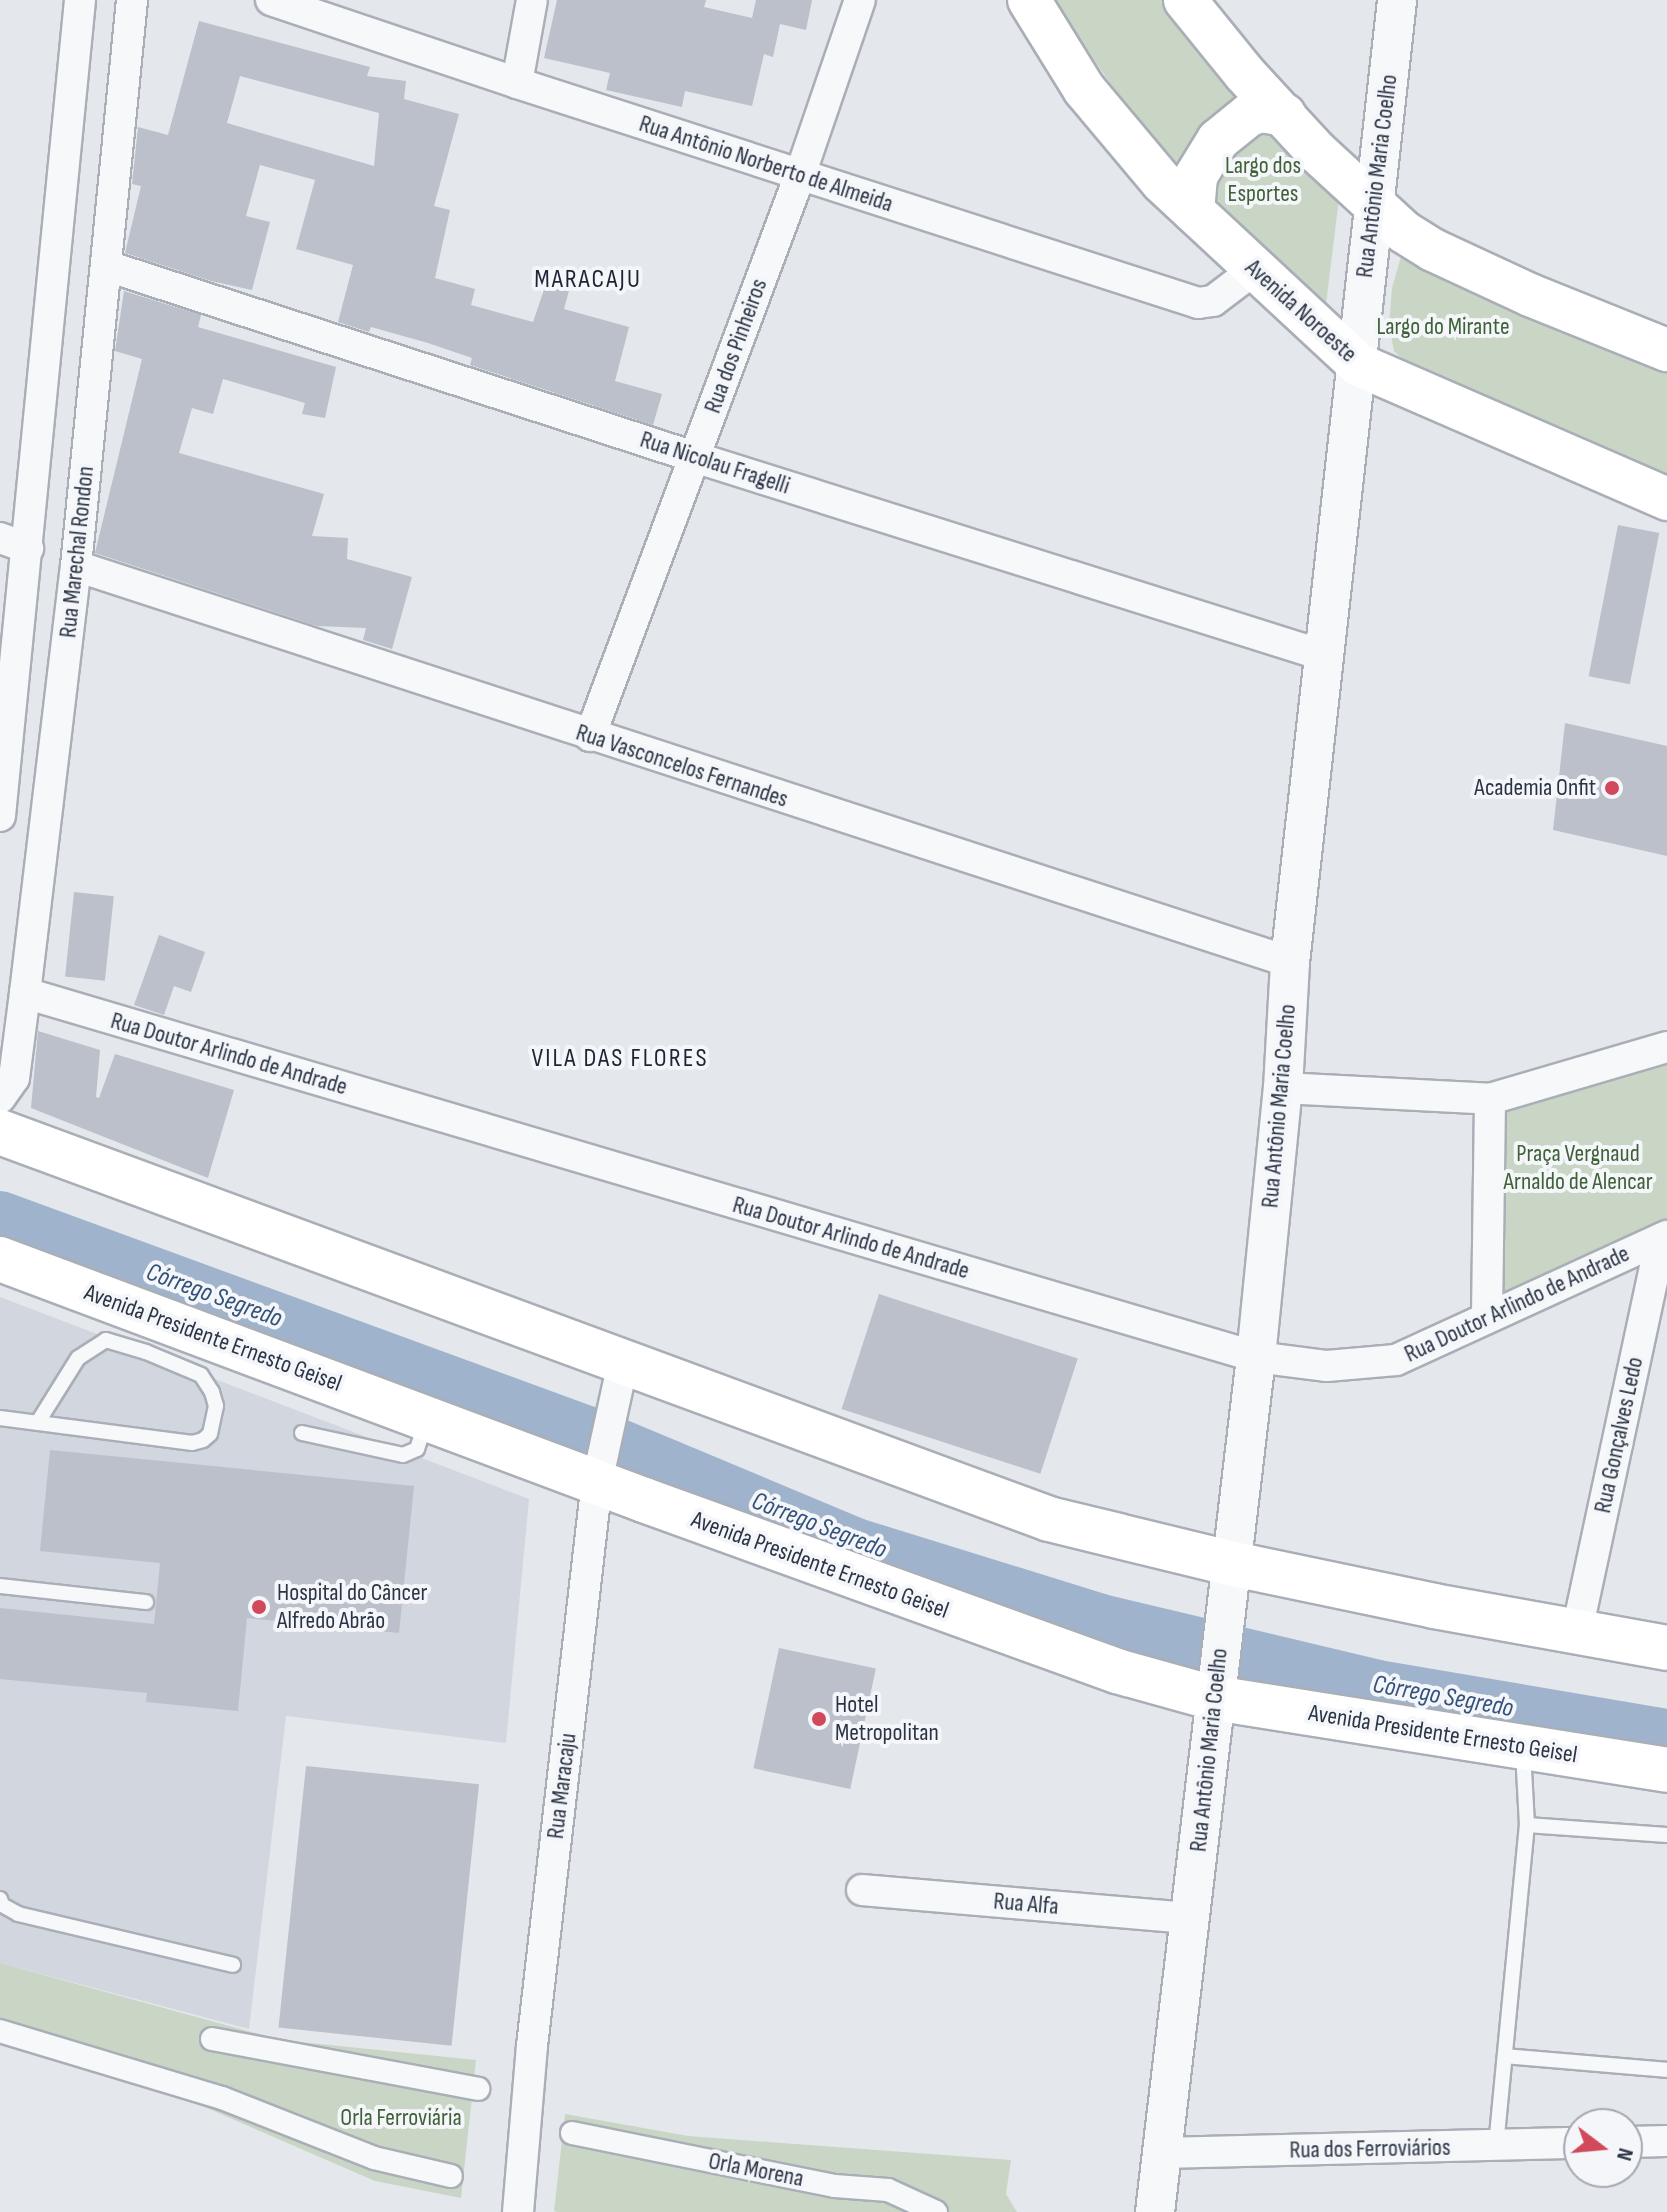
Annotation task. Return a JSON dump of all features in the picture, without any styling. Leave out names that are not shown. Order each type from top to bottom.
[{"type":"main road","name":"Avenida Noroeste","points":[[1029,0],[1084,89],[1162,182],[1359,365],[1667,499]]},
{"type":"main road","points":[[1185,0],[1245,74],[1374,209],[1433,250],[1530,295],[1667,350]]},
{"type":"main road","points":[[1193,211],[1196,176],[1218,140],[1249,115],[1262,111],[1285,115]]},
{"type":"main road","points":[[0,1132],[621,1375],[1228,1578],[1434,1606],[1667,1648]]},
{"type":"main road","name":"Avenida Presidente Ernesto Geisel","points":[[0,1259],[427,1417],[599,1471],[1026,1641],[1216,1677],[1523,1746],[1667,1770]]},
{"type":"street","name":"Rua Marechal Rondon","points":[[0,816],[14,543],[80,0]]},
{"type":"street","name":"Rua Marechal Rondon","points":[[0,1098],[14,1078],[25,993],[76,566],[132,0]]},
{"type":"street","name":"Rua Antônio Norberto de Almeida","points":[[271,0],[517,83],[1198,303],[1213,301],[1254,270]]},
{"type":"street","points":[[517,83],[532,0]]},
{"type":"street","name":"Rua dos Pinheiros","points":[[590,736],[800,175],[860,0]]},
{"type":"street","name":"Rua Antônio Maria Coelho","points":[[1155,2212],[1256,1357],[1283,1088],[1290,962],[1359,365],[1361,301],[1397,0]]},
{"type":"street","name":"Rua Nicolau Fragelli","points":[[107,266],[694,457],[1325,656]]},
{"type":"street","name":"Rua Vasconcelos Fernandes","points":[[76,566],[1290,962]]},
{"type":"street","name":"Rua Doutor Arlindo de Andrade","points":[[25,993],[1256,1357],[1327,1366],[1396,1360],[1664,1237]]},
{"type":"street","points":[[1283,1088],[1490,1099],[1667,1047]]},
{"type":"street","points":[[1487,1316],[1490,1099]]},
{"type":"street","name":"Rua Gonçalves Ledo","points":[[1577,1631],[1664,1237]]},
{"type":"street","name":"Rua Maracaju","points":[[518,2212],[532,2046],[599,1471],[621,1375]]},
{"type":"street","name":"Rua Alfa","points":[[862,1890],[1191,1918]]},
{"type":"street","points":[[0,2031],[222,2098],[374,2158],[451,2176]]},
{"type":"street","points":[[212,2039],[478,2089]]},
{"type":"street","name":"Orla Morena","points":[[572,2133],[835,2186],[888,2190],[936,2212]]},
{"type":"street","points":[[1643,2142],[1667,2141]]},
{"type":"street","name":"Rua dos Ferroviários","points":[[1162,2153],[1563,2144]]},
{"type":"lane","points":[[0,1418],[192,1443],[210,1434],[216,1406],[212,1392],[201,1375],[146,1352],[106,1340],[78,1358],[38,1422]]},
{"type":"lane","points":[[302,1433],[403,1455],[417,1449],[427,1417]]},
{"type":"lane","points":[[0,1586],[146,1602]]},
{"type":"lane","points":[[1496,2146],[1527,1825],[1523,1746]]},
{"type":"lane","points":[[1527,1825],[1667,1835]]},
{"type":"lane","points":[[0,1899],[2,1905],[18,1914],[233,1965]]},
{"type":"lane","points":[[1505,2056],[1667,2070]]},
{"type":"shaded area","name":"Hospital do Câncer Alfredo Abrão","points":[[0,1297],[529,1499],[506,1743],[286,1716],[249,2029],[0,1963]]},
{"type":"green space","name":"Largo dos Esportes","points":[[1053,0],[1168,0],[1339,199],[1326,304],[1298,286],[1173,161],[1110,83]]},
{"type":"green space","name":"Largo do Mirante","points":[[1404,246],[1667,369],[1667,473],[1413,369],[1394,351],[1389,326],[1392,288]]},
{"type":"green space","name":"Praça Vergnaud Arnaldo de Alencar","points":[[1667,1047],[1667,1236],[1487,1316],[1490,1099]]},
{"type":"green space","name":"Orla Ferroviária","points":[[0,1963],[281,2040],[476,2060],[461,2198],[375,2181],[193,2102],[0,2044]]},
{"type":"green space","points":[[565,2114],[688,2136],[1011,2160],[1006,2194],[1017,2212],[557,2212],[554,2211]]},
{"type":"building","points":[[557,0],[706,0],[704,7],[752,18],[756,0],[812,0],[806,30],[780,24],[773,57],[764,54],[752,106],[685,91],[682,107],[606,90],[610,73],[544,58]]},
{"type":"building","points":[[199,21],[370,67],[367,76],[406,81],[404,99],[459,114],[434,206],[450,210],[435,278],[475,289],[471,305],[533,322],[547,281],[570,287],[564,309],[629,327],[615,381],[662,394],[653,425],[470,365],[472,358],[428,343],[371,327],[369,332],[338,322],[353,265],[296,249],[315,180],[260,165],[246,216],[270,222],[252,290],[211,281],[125,253],[141,186],[132,184],[138,127],[168,135]],"holes":[[[240,76],[379,113],[374,166],[227,123]]]},
{"type":"building","points":[[124,291],[201,315],[198,327],[336,367],[325,418],[302,414],[305,403],[223,379],[213,414],[192,408],[179,453],[324,494],[312,536],[348,538],[347,559],[412,577],[392,649],[363,640],[366,628],[317,626],[95,553],[142,359],[115,351]]},
{"type":"building","points":[[1618,525],[1659,533],[1630,684],[1589,676]]},
{"type":"building","name":"Academia Onfit","points":[[1565,723],[1667,746],[1667,856],[1553,830]]},
{"type":"building","points":[[74,892],[114,896],[105,981],[65,977]]},
{"type":"building","points":[[159,935],[205,952],[191,992],[174,986],[164,1015],[134,1005]]},
{"type":"building","points":[[38,1031],[100,1050],[96,1097],[99,1098],[115,1054],[234,1090],[208,1178],[31,1108]]},
{"type":"building","points":[[879,1294],[1078,1359],[1040,1474],[842,1409]]},
{"type":"building","points":[[50,1450],[414,1486],[399,1633],[247,1618],[238,1711],[146,1702],[147,1693],[0,1679],[0,1608],[154,1624],[160,1563],[40,1551]]},
{"type":"building","name":"Hotel Metropolitan","points":[[779,1648],[876,1669],[850,1789],[753,1768]]},
{"type":"building","points":[[306,1766],[479,1784],[452,2046],[279,2028]]},
{"type":"waterway","name":"Córrego Segredo","points":[[0,1217],[593,1434],[856,1544],[1101,1620],[1377,1686],[1667,1735]]},
{"type":"place","name":"Academia Onfit","points":[[1612,788]]},
{"type":"place","name":"Hospital do Câncer Alfredo Abrão","points":[[259,1607]]},
{"type":"place","name":"Hotel Metropolitan","points":[[819,1719]]},
{"type":"district","name":"MARACAJU","points":[[588,280]]},
{"type":"district","name":"VILA DAS FLORES","points":[[620,1059]]}]
